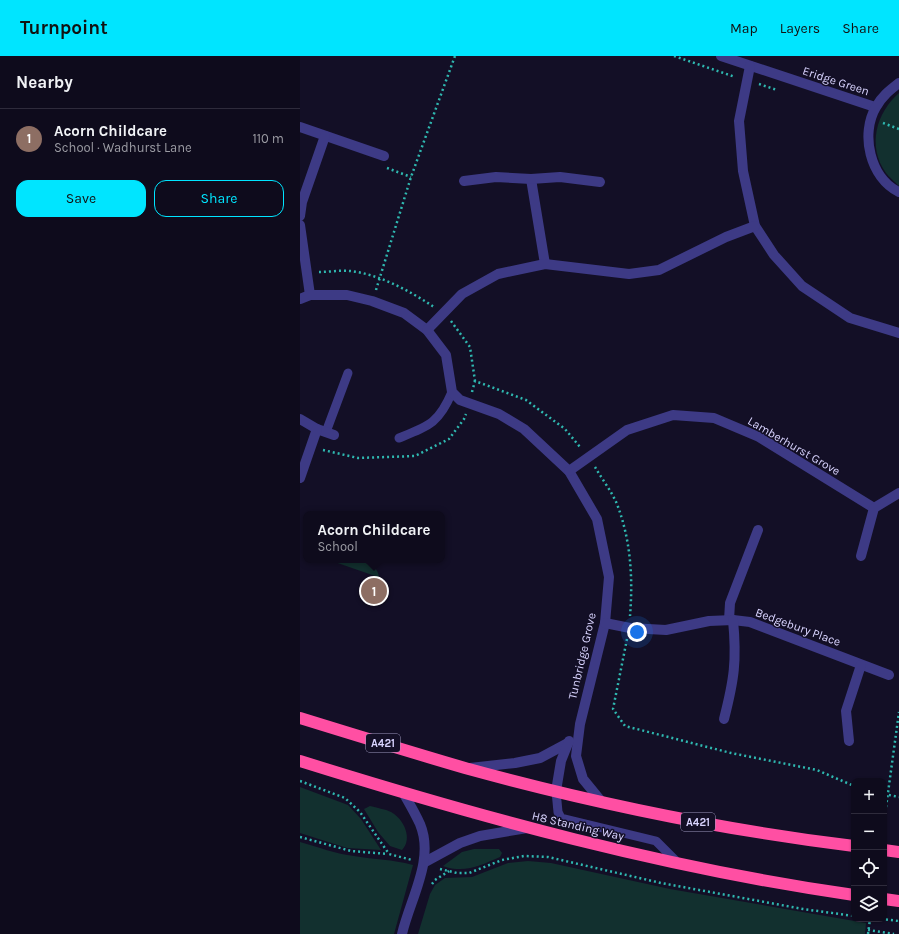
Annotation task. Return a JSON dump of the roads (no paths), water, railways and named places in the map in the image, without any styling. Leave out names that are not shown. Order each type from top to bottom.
[{"type":"highway","name":"A421","points":[[300,718],[466,768],[556,791],[703,823],[848,846]]},
{"type":"highway","name":"H8 Standing Way","points":[[300,762],[404,794],[527,828],[735,876],[851,895]]},
{"type":"highway","points":[[887,850],[899,852]]},
{"type":"highway","points":[[887,899],[899,901]]},
{"type":"street","name":"Eridge Green","points":[[721,56],[876,107]]},
{"type":"street","points":[[750,66],[739,121],[743,171],[755,226],[774,255],[802,286],[850,318],[899,333]]},
{"type":"street","name":"Eridge Green","points":[[899,83],[887,92],[876,107],[870,119],[868,144],[876,169],[892,189],[899,192]]},
{"type":"street","points":[[300,127],[384,156]]},
{"type":"street","points":[[300,216],[302,202],[325,136]]},
{"type":"street","points":[[464,181],[496,177],[531,180],[560,177],[600,182]]},
{"type":"street","points":[[531,180],[545,264]]},
{"type":"street","points":[[300,225],[310,295]]},
{"type":"street","points":[[427,330],[462,294],[498,274],[545,264],[629,274],[659,270],[726,237],[755,226]]},
{"type":"street","points":[[300,299],[310,295],[347,295],[372,301],[404,312],[427,330],[446,355],[452,392]]},
{"type":"street","name":"Tunbridge Grove","points":[[452,392],[460,400],[499,414],[524,429],[569,471],[597,518],[609,577],[605,623],[580,724],[576,756],[583,779],[601,801]]},
{"type":"street","name":"Lamberhurst Grove","points":[[569,471],[627,430],[673,415],[714,418],[758,437],[874,508]]},
{"type":"street","points":[[300,419],[326,432],[311,447],[300,478]]},
{"type":"street","points":[[861,556],[874,508],[899,493]]},
{"type":"street","points":[[724,719],[736,665],[730,603],[758,530]]},
{"type":"street","name":"Bedgebury Place","points":[[605,623],[630,628],[666,630],[709,621],[731,620],[765,627],[889,675]]},
{"type":"street","points":[[848,741],[846,711],[861,665]]},
{"type":"street","name":"Tunbridge Grove","points":[[556,791],[561,761],[568,743],[580,724]]},
{"type":"street","points":[[466,768],[515,763],[540,758],[568,743]]},
{"type":"street","points":[[402,934],[406,914],[425,862],[424,842],[420,824],[404,794]]},
{"type":"street","points":[[425,862],[460,843],[480,836],[527,828]]},
{"type":"lane","points":[[326,432],[348,373]]},
{"type":"lane","points":[[399,438],[429,426],[445,408],[452,392]]},
{"type":"lane","points":[[556,791],[558,812],[562,818],[656,841],[679,864]]},
{"type":"place","name":"Acorn Childcare","points":[[374,591]]}]
